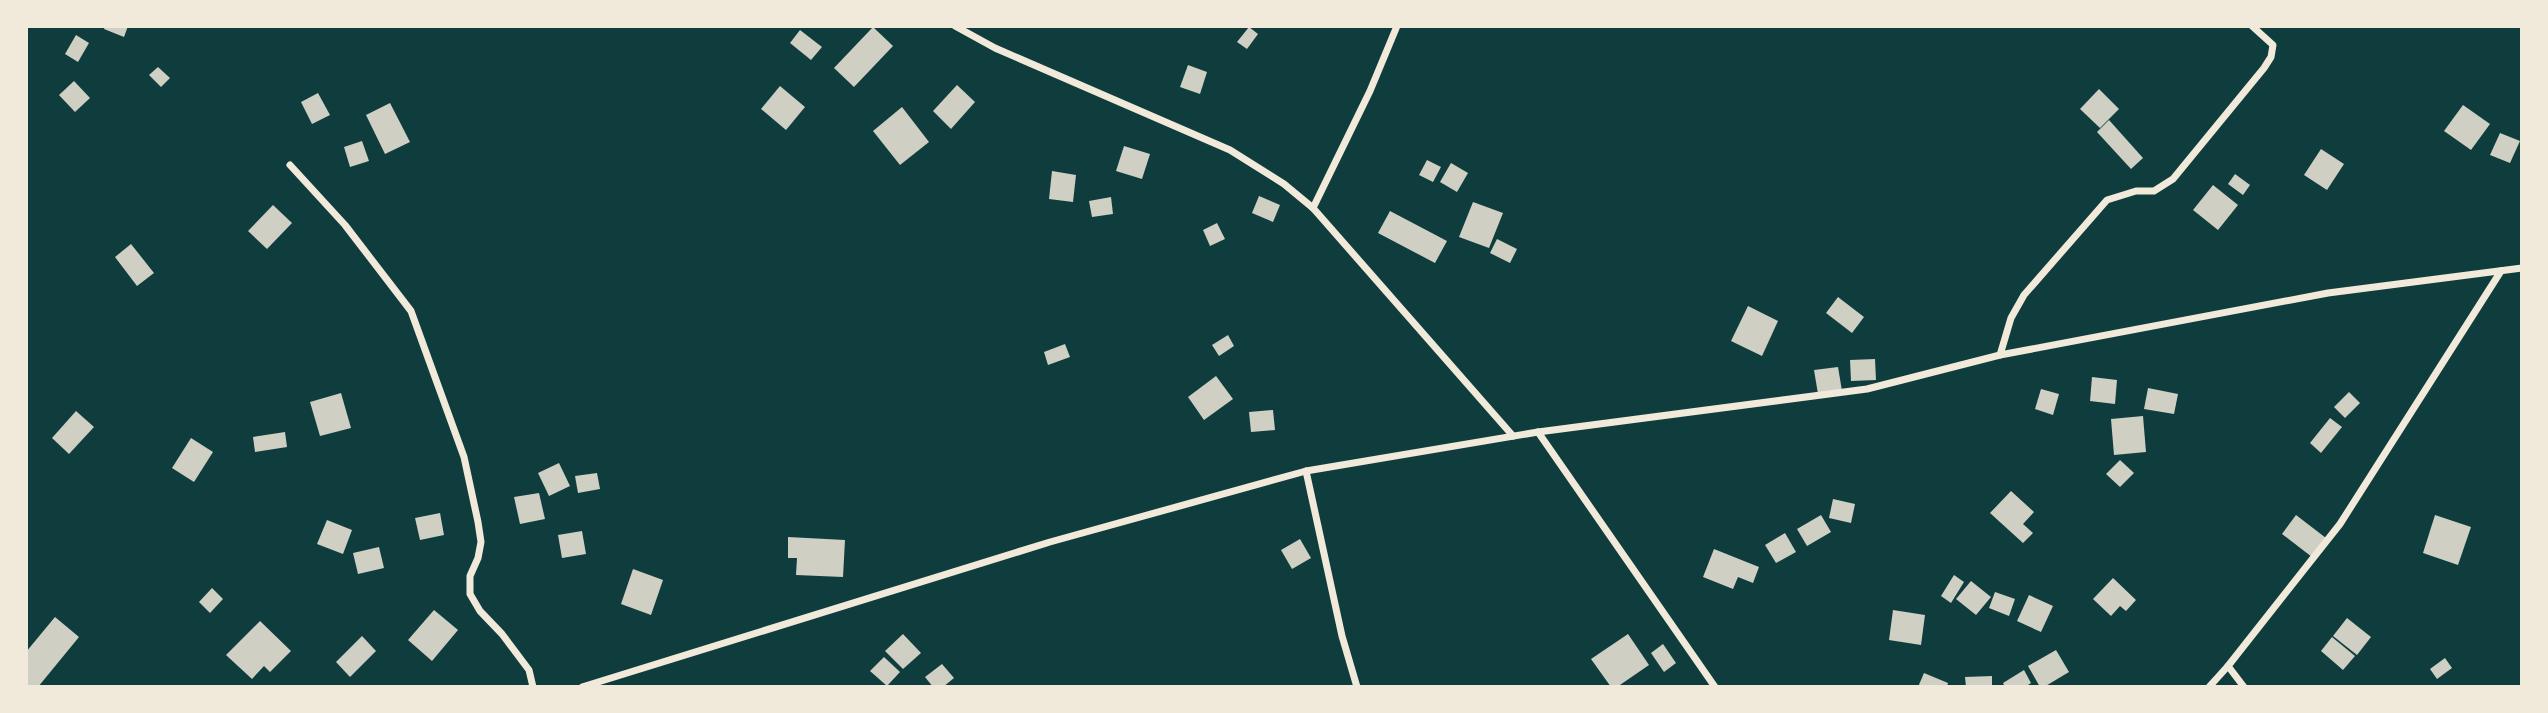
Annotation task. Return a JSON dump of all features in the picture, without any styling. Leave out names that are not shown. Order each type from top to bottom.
[{"type":"street","points":[[955,26],[1006,53],[1230,150],[1284,184],[1312,208],[1513,436]]},
{"type":"street","points":[[1312,208],[1370,91],[1397,26]]},
{"type":"street","points":[[2000,355],[2011,318],[2024,295],[2107,200],[2136,191],[2154,191],[2174,179],[2264,68],[2271,57],[2273,45],[2252,26]]},
{"type":"street","points":[[290,165],[345,225],[411,311],[464,457],[478,522],[481,542],[470,576],[470,594],[480,611],[502,634],[529,670],[533,687]]},
{"type":"street","points":[[582,687],[1050,542],[1306,471],[1538,432],[1867,389],[2000,355],[2328,293],[2522,268]]},
{"type":"street","points":[[2209,687],[2340,524],[2501,271]]},
{"type":"street","points":[[1538,432],[1715,687]]},
{"type":"street","points":[[1306,471],[1342,636],[1357,687]]},
{"type":"street","points":[[2228,666],[2244,687]]},
{"type":"building","points":[[105,26],[128,26],[124,37],[104,29]]},
{"type":"building","points":[[873,27],[893,46],[854,87],[834,68]]},
{"type":"building","points":[[1249,27],[1258,34],[1247,49],[1237,42]]},
{"type":"building","points":[[800,30],[822,47],[811,60],[790,43]]},
{"type":"building","points":[[76,35],[89,43],[78,62],[65,54]]},
{"type":"building","points":[[1188,65],[1207,72],[1200,94],[1180,87]]},
{"type":"building","points":[[158,67],[170,78],[161,87],[149,75]]},
{"type":"building","points":[[74,81],[90,98],[75,112],[59,95]]},
{"type":"building","points":[[957,85],[975,102],[951,129],[933,111]]},
{"type":"building","points":[[780,86],[805,107],[786,130],[761,109]]},
{"type":"building","points":[[2099,89],[2119,109],[2100,128],[2080,109]]},
{"type":"building","points":[[318,93],[330,115],[312,124],[301,102]]},
{"type":"building","points":[[390,103],[410,142],[385,154],[366,115]]},
{"type":"building","points":[[2463,105],[2490,124],[2471,150],[2444,131]]},
{"type":"building","points":[[902,107],[929,142],[900,165],[873,131]]},
{"type":"building","points":[[2109,120],[2143,158],[2131,169],[2097,132]]},
{"type":"building","points":[[2500,133],[2520,141],[2510,163],[2490,155]]},
{"type":"building","points":[[362,141],[369,161],[350,167],[344,147]]},
{"type":"building","points":[[1124,146],[1150,154],[1142,179],[1116,171]]},
{"type":"building","points":[[2321,149],[2344,164],[2327,190],[2304,175]]},
{"type":"building","points":[[1427,160],[1441,167],[1433,182],[1419,175]]},
{"type":"building","points":[[1451,163],[1468,173],[1457,192],[1440,182]]},
{"type":"building","points":[[1052,171],[1076,175],[1073,202],[1049,199]]},
{"type":"building","points":[[2235,174],[2250,185],[2243,195],[2228,184]]},
{"type":"building","points":[[2213,185],[2238,205],[2218,230],[2193,210]]},
{"type":"building","points":[[1259,196],[1280,205],[1273,222],[1252,213]]},
{"type":"building","points":[[1111,197],[1113,214],[1092,217],[1089,201]]},
{"type":"building","points":[[1473,202],[1503,213],[1489,248],[1459,237]]},
{"type":"building","points":[[273,205],[292,223],[267,249],[248,231]]},
{"type":"building","points":[[1390,211],[1447,241],[1435,263],[1378,233]]},
{"type":"building","points":[[1217,223],[1225,239],[1210,246],[1203,230]]},
{"type":"building","points":[[1497,239],[1517,249],[1510,263],[1490,253]]},
{"type":"building","points":[[131,244],[154,273],[137,286],[115,257]]},
{"type":"building","points":[[1838,297],[1864,317],[1852,333],[1826,313]]},
{"type":"building","points":[[1748,306],[1778,321],[1762,356],[1731,341]]},
{"type":"building","points":[[1228,335],[1234,346],[1219,356],[1212,345]]},
{"type":"building","points":[[1065,344],[1070,357],[1048,365],[1044,352]]},
{"type":"building","points":[[1875,359],[1876,380],[1851,381],[1850,360]]},
{"type":"building","points":[[1838,367],[1842,391],[1818,394],[1814,370]]},
{"type":"building","points":[[1216,376],[1233,399],[1204,420],[1188,397]]},
{"type":"building","points":[[2092,377],[2117,380],[2115,404],[2090,401]]},
{"type":"building","points":[[2148,388],[2178,394],[2174,414],[2144,409]]},
{"type":"building","points":[[2041,389],[2059,394],[2053,415],[2035,409]]},
{"type":"building","points":[[2349,392],[2360,403],[2345,418],[2334,407]]},
{"type":"building","points":[[341,393],[351,428],[320,436],[310,402]]},
{"type":"building","points":[[1273,410],[1275,430],[1251,432],[1249,412]]},
{"type":"building","points":[[76,411],[94,427],[69,454],[52,438]]},
{"type":"building","points":[[2143,416],[2146,452],[2114,455],[2111,419]]},
{"type":"building","points":[[2330,418],[2342,427],[2321,453],[2310,443]]},
{"type":"building","points":[[285,432],[287,447],[255,452],[253,437]]},
{"type":"building","points":[[191,438],[213,452],[194,482],[172,468]]},
{"type":"building","points":[[2120,460],[2134,473],[2120,487],[2106,474]]},
{"type":"building","points":[[559,463],[570,486],[549,496],[538,473]]},
{"type":"building","points":[[597,473],[600,489],[578,493],[575,476]]},
{"type":"building","points":[[2011,491],[2034,512],[2023,524],[2033,533],[2023,543],[1990,513]]},
{"type":"building","points":[[539,493],[545,519],[520,524],[514,497]]},
{"type":"building","points":[[1833,499],[1855,504],[1851,523],[1829,518]]},
{"type":"building","points":[[440,513],[444,535],[420,540],[415,518]]},
{"type":"building","points":[[1821,515],[1831,532],[1807,546],[1797,529]]},
{"type":"building","points":[[2296,515],[2326,538],[2312,557],[2282,534]]},
{"type":"building","points":[[2435,515],[2471,527],[2458,565],[2423,553]]},
{"type":"building","points":[[327,520],[352,530],[343,554],[317,544]]},
{"type":"building","points":[[582,531],[586,554],[562,558],[558,535]]},
{"type":"building","points":[[1785,533],[1796,552],[1776,563],[1765,545]]},
{"type":"building","points":[[788,537],[845,540],[843,577],[796,575],[797,558],[788,558]]},
{"type":"building","points":[[1300,539],[1311,558],[1292,569],[1281,550]]},
{"type":"building","points":[[379,547],[384,568],[358,574],[353,553]]},
{"type":"building","points":[[1714,549],[1759,567],[1753,583],[1738,577],[1733,589],[1703,577]]},
{"type":"building","points":[[633,569],[663,580],[651,615],[621,604]]},
{"type":"building","points":[[1954,575],[1964,582],[1951,603],[1941,596]]},
{"type":"building","points":[[2113,578],[2136,600],[2126,611],[2120,606],[2111,616],[2093,599]]},
{"type":"building","points":[[1971,581],[1991,597],[1976,615],[1956,599]]},
{"type":"building","points":[[212,588],[223,599],[210,613],[199,602]]},
{"type":"building","points":[[1995,592],[2015,599],[2009,616],[1989,608]]},
{"type":"building","points":[[2029,595],[2053,606],[2041,632],[2017,621]]},
{"type":"building","points":[[434,610],[458,630],[432,661],[408,640]]},
{"type":"building","points":[[1893,610],[1925,615],[1921,645],[1889,640]]},
{"type":"building","points":[[55,617],[79,637],[38,687],[26,687],[26,652]]},
{"type":"building","points":[[2347,618],[2371,637],[2357,655],[2333,636]]},
{"type":"building","points":[[260,621],[291,651],[270,672],[264,666],[252,679],[226,655]]},
{"type":"building","points":[[903,634],[921,653],[903,669],[885,651]]},
{"type":"building","points":[[1628,634],[1649,665],[1617,687],[1611,687],[1591,659]]},
{"type":"building","points":[[362,636],[376,651],[350,677],[336,662]]},
{"type":"building","points":[[2332,637],[2355,656],[2343,670],[2321,651]]},
{"type":"building","points":[[1663,644],[1676,663],[1664,672],[1651,653]]},
{"type":"building","points":[[2056,650],[2069,672],[2040,687],[2028,666]]},
{"type":"building","points":[[884,657],[900,672],[887,686],[870,671]]},
{"type":"building","points":[[2445,658],[2452,668],[2437,679],[2430,669]]},
{"type":"building","points":[[942,664],[954,678],[943,687],[933,687],[925,677]]},
{"type":"building","points":[[2024,670],[2031,683],[2025,687],[2005,687],[2003,683]]},
{"type":"building","points":[[1924,673],[1948,683],[1947,687],[1918,687]]},
{"type":"building","points":[[1992,676],[1992,687],[1966,687],[1965,677]]}]
